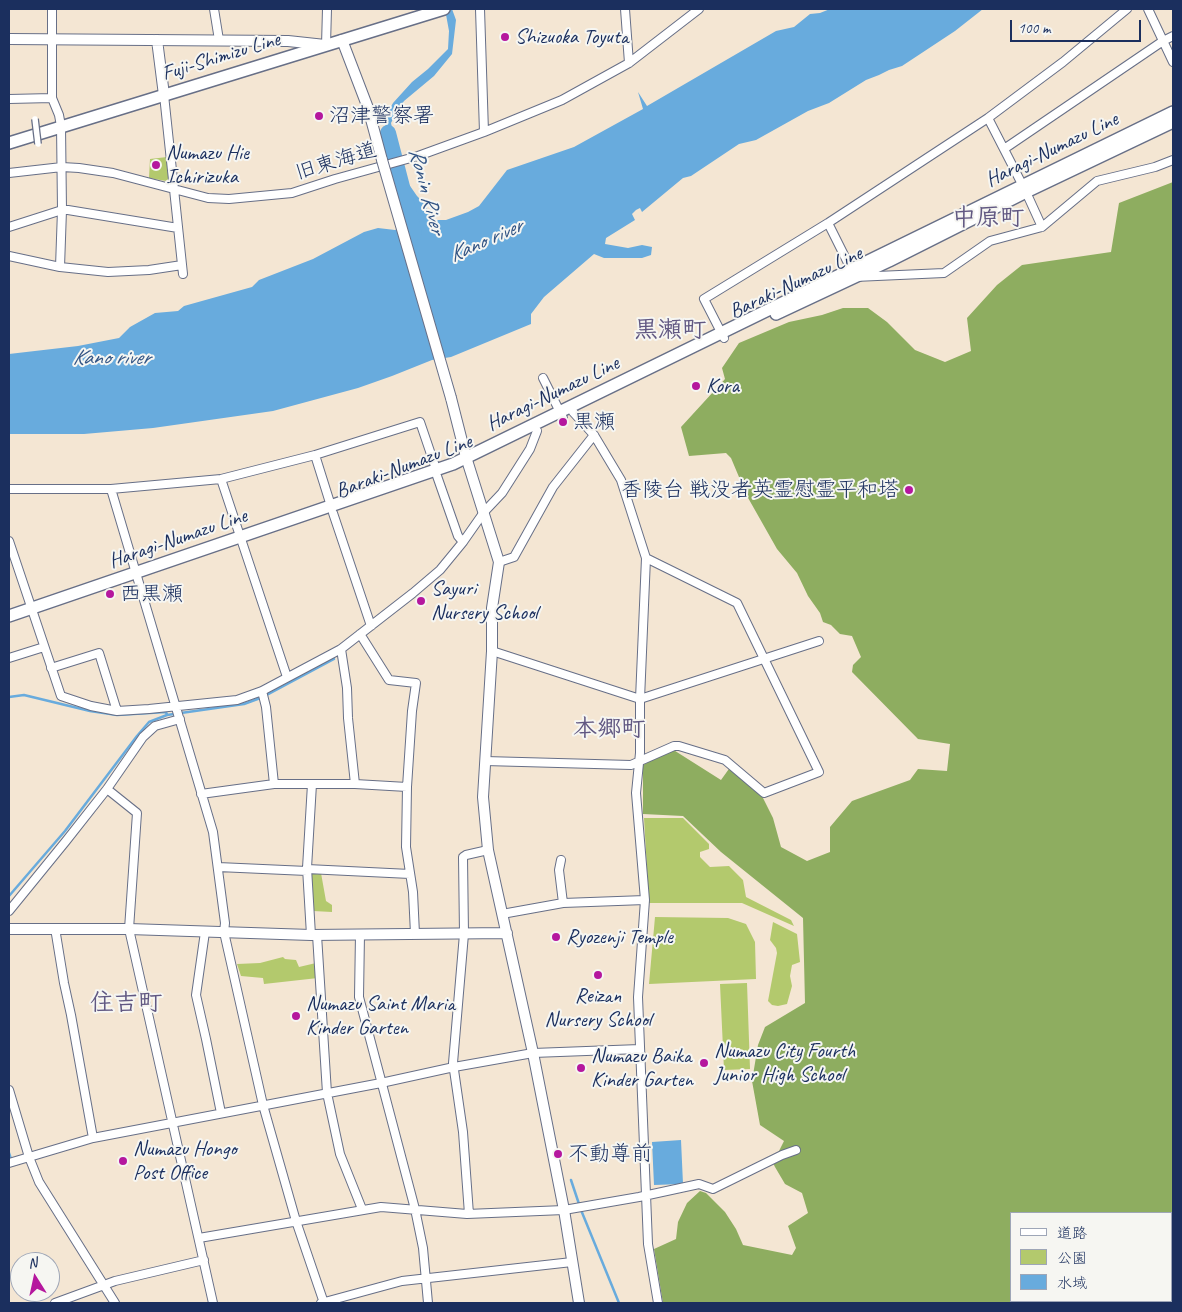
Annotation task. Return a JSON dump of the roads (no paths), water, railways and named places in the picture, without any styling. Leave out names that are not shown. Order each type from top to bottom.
[{"type":"main road","name":"Fuji-Shimizu Line","points":[[9,144],[60,126],[444,9]]},
{"type":"main road","name":"Haragi-Numazu Line","points":[[1024,188],[1173,112]]},
{"type":"main road","name":"Baraki-Numazu Line","points":[[9,623],[33,612],[437,473],[537,431],[565,414],[723,335],[1024,188],[1173,122]]},
{"type":"main road","name":"Haragi-Numazu Line","points":[[467,461],[565,414]]},
{"type":"main road","points":[[9,616],[33,612]]},
{"type":"street","points":[[52,9],[52,98],[59,114],[62,167],[60,267]]},
{"type":"street","points":[[214,9],[218,40]]},
{"type":"street","points":[[9,39],[288,41],[326,45],[327,9]]},
{"type":"street","points":[[480,9],[484,132]]},
{"type":"street","points":[[625,9],[629,63]]},
{"type":"street","name":"旧東海道","points":[[9,173],[62,167],[79,168],[113,173],[208,198],[229,199],[292,194],[335,179],[418,156],[484,132],[562,100],[629,63],[699,9]]},
{"type":"street","points":[[723,335],[704,299],[828,223],[988,118],[1063,62],[1127,9]]},
{"type":"street","points":[[1148,9],[1173,62]]},
{"type":"street","points":[[1004,149],[1173,36]]},
{"type":"street","points":[[157,40],[183,274]]},
{"type":"street","points":[[342,40],[368,108],[451,398],[467,461],[499,562],[492,608],[492,651],[483,797],[488,850],[533,1053],[564,1210],[579,1303]]},
{"type":"street","points":[[9,99],[52,98]]},
{"type":"street","points":[[988,118],[1042,226]]},
{"type":"street","points":[[35,119],[38,144]]},
{"type":"street","points":[[828,223],[853,273],[944,273],[990,241],[1042,226],[1097,181],[1155,167],[1173,160]]},
{"type":"street","points":[[9,228],[62,210],[178,228]]},
{"type":"street","points":[[9,256],[60,267],[129,272],[182,265]]},
{"type":"street","points":[[543,378],[565,414],[594,435],[621,480],[646,558],[639,763],[636,793],[645,900],[638,997],[648,1244],[658,1303]]},
{"type":"street","points":[[9,489],[111,489],[221,479],[315,455],[420,422],[458,536],[463,542]]},
{"type":"street","points":[[9,541],[61,696],[91,706],[117,711],[237,700],[262,691],[341,649],[440,570],[484,512],[502,493],[530,449],[537,431]]},
{"type":"street","points":[[499,562],[514,557],[553,487],[594,435]]},
{"type":"street","points":[[315,455],[372,626]]},
{"type":"street","points":[[221,479],[287,677]]},
{"type":"street","points":[[111,489],[213,832],[225,923],[224,932],[263,1105],[296,1221],[323,1303],[402,1281],[572,1262]]},
{"type":"street","points":[[485,761],[632,765],[674,746],[686,747],[725,760],[764,794],[819,772],[737,603],[646,558]]},
{"type":"street","points":[[360,634],[389,680],[416,683],[412,711],[407,787],[406,847],[415,934]]},
{"type":"street","points":[[492,651],[640,699],[819,641]]},
{"type":"street","points":[[9,658],[44,647]]},
{"type":"street","points":[[341,649],[347,688],[349,733],[355,784]]},
{"type":"street","points":[[51,668],[99,653],[117,711]]},
{"type":"street","points":[[262,691],[266,707],[274,784]]},
{"type":"street","points":[[9,911],[66,842],[143,737],[156,726],[180,719]]},
{"type":"street","points":[[202,794],[274,784],[355,784],[407,787]]},
{"type":"street","points":[[312,784],[307,870],[327,1093],[340,1154],[362,1209]]},
{"type":"street","points":[[107,788],[137,813],[129,929],[213,1303]]},
{"type":"street","points":[[469,1214],[464,1138],[454,1067],[464,934],[463,857],[466,854],[488,850]]},
{"type":"street","points":[[561,860],[563,903]]},
{"type":"street","points":[[218,867],[410,874]]},
{"type":"street","points":[[502,914],[563,903],[645,900]]},
{"type":"street","points":[[55,928],[93,1138]]},
{"type":"street","points":[[9,929],[129,929],[314,935],[507,933]]},
{"type":"street","points":[[205,932],[196,996],[221,1113]]},
{"type":"street","points":[[360,934],[359,997],[415,1210],[423,1248],[428,1303]]},
{"type":"street","points":[[9,1163],[93,1138],[381,1083],[454,1067],[533,1053],[640,1049]]},
{"type":"street","points":[[9,1090],[29,1157],[39,1182],[115,1303]]},
{"type":"street","points":[[199,1238],[381,1207],[469,1214],[564,1210],[699,1184],[713,1189],[796,1150]]},
{"type":"street","points":[[55,1303],[115,1282],[204,1260]]},
{"type":"water","points":[[445,9],[452,9],[456,20],[452,54],[434,76],[404,101],[396,113],[391,123],[397,151],[392,153],[386,131],[385,118],[393,103],[412,82],[448,49],[449,31]]},
{"type":"water","name":"Kano river","points":[[830,9],[983,9],[955,31],[902,66],[866,80],[829,103],[808,111],[756,140],[739,144],[691,176],[683,178],[642,212],[640,208],[636,210],[632,214],[635,220],[606,238],[605,244],[628,248],[642,245],[652,247],[651,255],[642,258],[604,258],[594,254],[544,297],[531,314],[531,324],[451,357],[432,360],[358,388],[273,411],[153,428],[84,434],[9,434],[9,354],[78,346],[119,338],[130,327],[155,313],[178,311],[184,306],[252,287],[259,280],[313,259],[364,232],[378,228],[395,230],[405,225],[408,220],[409,198],[406,195],[404,186],[408,183],[425,204],[431,217],[436,220],[446,220],[468,212],[479,206],[507,170],[574,147],[643,109],[638,92],[647,106],[776,31],[794,27],[810,14]]},
{"type":"water","points":[[681,1140],[683,1184],[654,1185],[652,1142]]},
{"type":"waterway","name":"Ronin River","points":[[388,133],[414,233]]},
{"type":"waterway","points":[[9,697],[24,695],[90,711],[117,715],[166,712],[167,715],[244,704],[263,697],[334,659]]},
{"type":"waterway","points":[[9,896],[65,831],[149,722],[167,715]]},
{"type":"waterway","points":[[9,1153],[11,1159]]},
{"type":"waterway","points":[[571,1180],[581,1210],[619,1303]]},
{"type":"place","name":"Shizuoka Toyuta","points":[[505,37]]},
{"type":"place","name":"沼津警察署","points":[[319,116]]},
{"type":"place","name":"Numazu Hie Ichirizuka","points":[[156,165]]},
{"type":"place","name":"Kora","points":[[696,386]]},
{"type":"place","name":"黒瀬","points":[[563,422]]},
{"type":"place","name":"香陵台 戦没者英霊慰霊平和塔","points":[[909,490]]},
{"type":"place","name":"西黒瀬","points":[[110,594]]},
{"type":"place","name":"Sayuri Nursery School","points":[[421,601]]},
{"type":"place","name":"Ryozenji Temple","points":[[556,937]]},
{"type":"place","name":"Reizan Nursery School","points":[[598,975]]},
{"type":"place","name":"Numazu Saint Maria Kinder Garten","points":[[296,1016]]},
{"type":"place","name":"Numazu City Fourth Junior High School","points":[[704,1063]]},
{"type":"place","name":"Numazu Baika Kinder Garten","points":[[581,1068]]},
{"type":"place","name":"不動尊前","points":[[558,1154]]},
{"type":"place","name":"Numazu Hongo Post Office","points":[[123,1161]]},
{"type":"district","name":"中原町","points":[[988,219]]},
{"type":"district","name":"黒瀬町","points":[[670,331]]},
{"type":"district","name":"本郷町","points":[[609,730]]},
{"type":"district","name":"住吉町","points":[[126,1004]]}]
